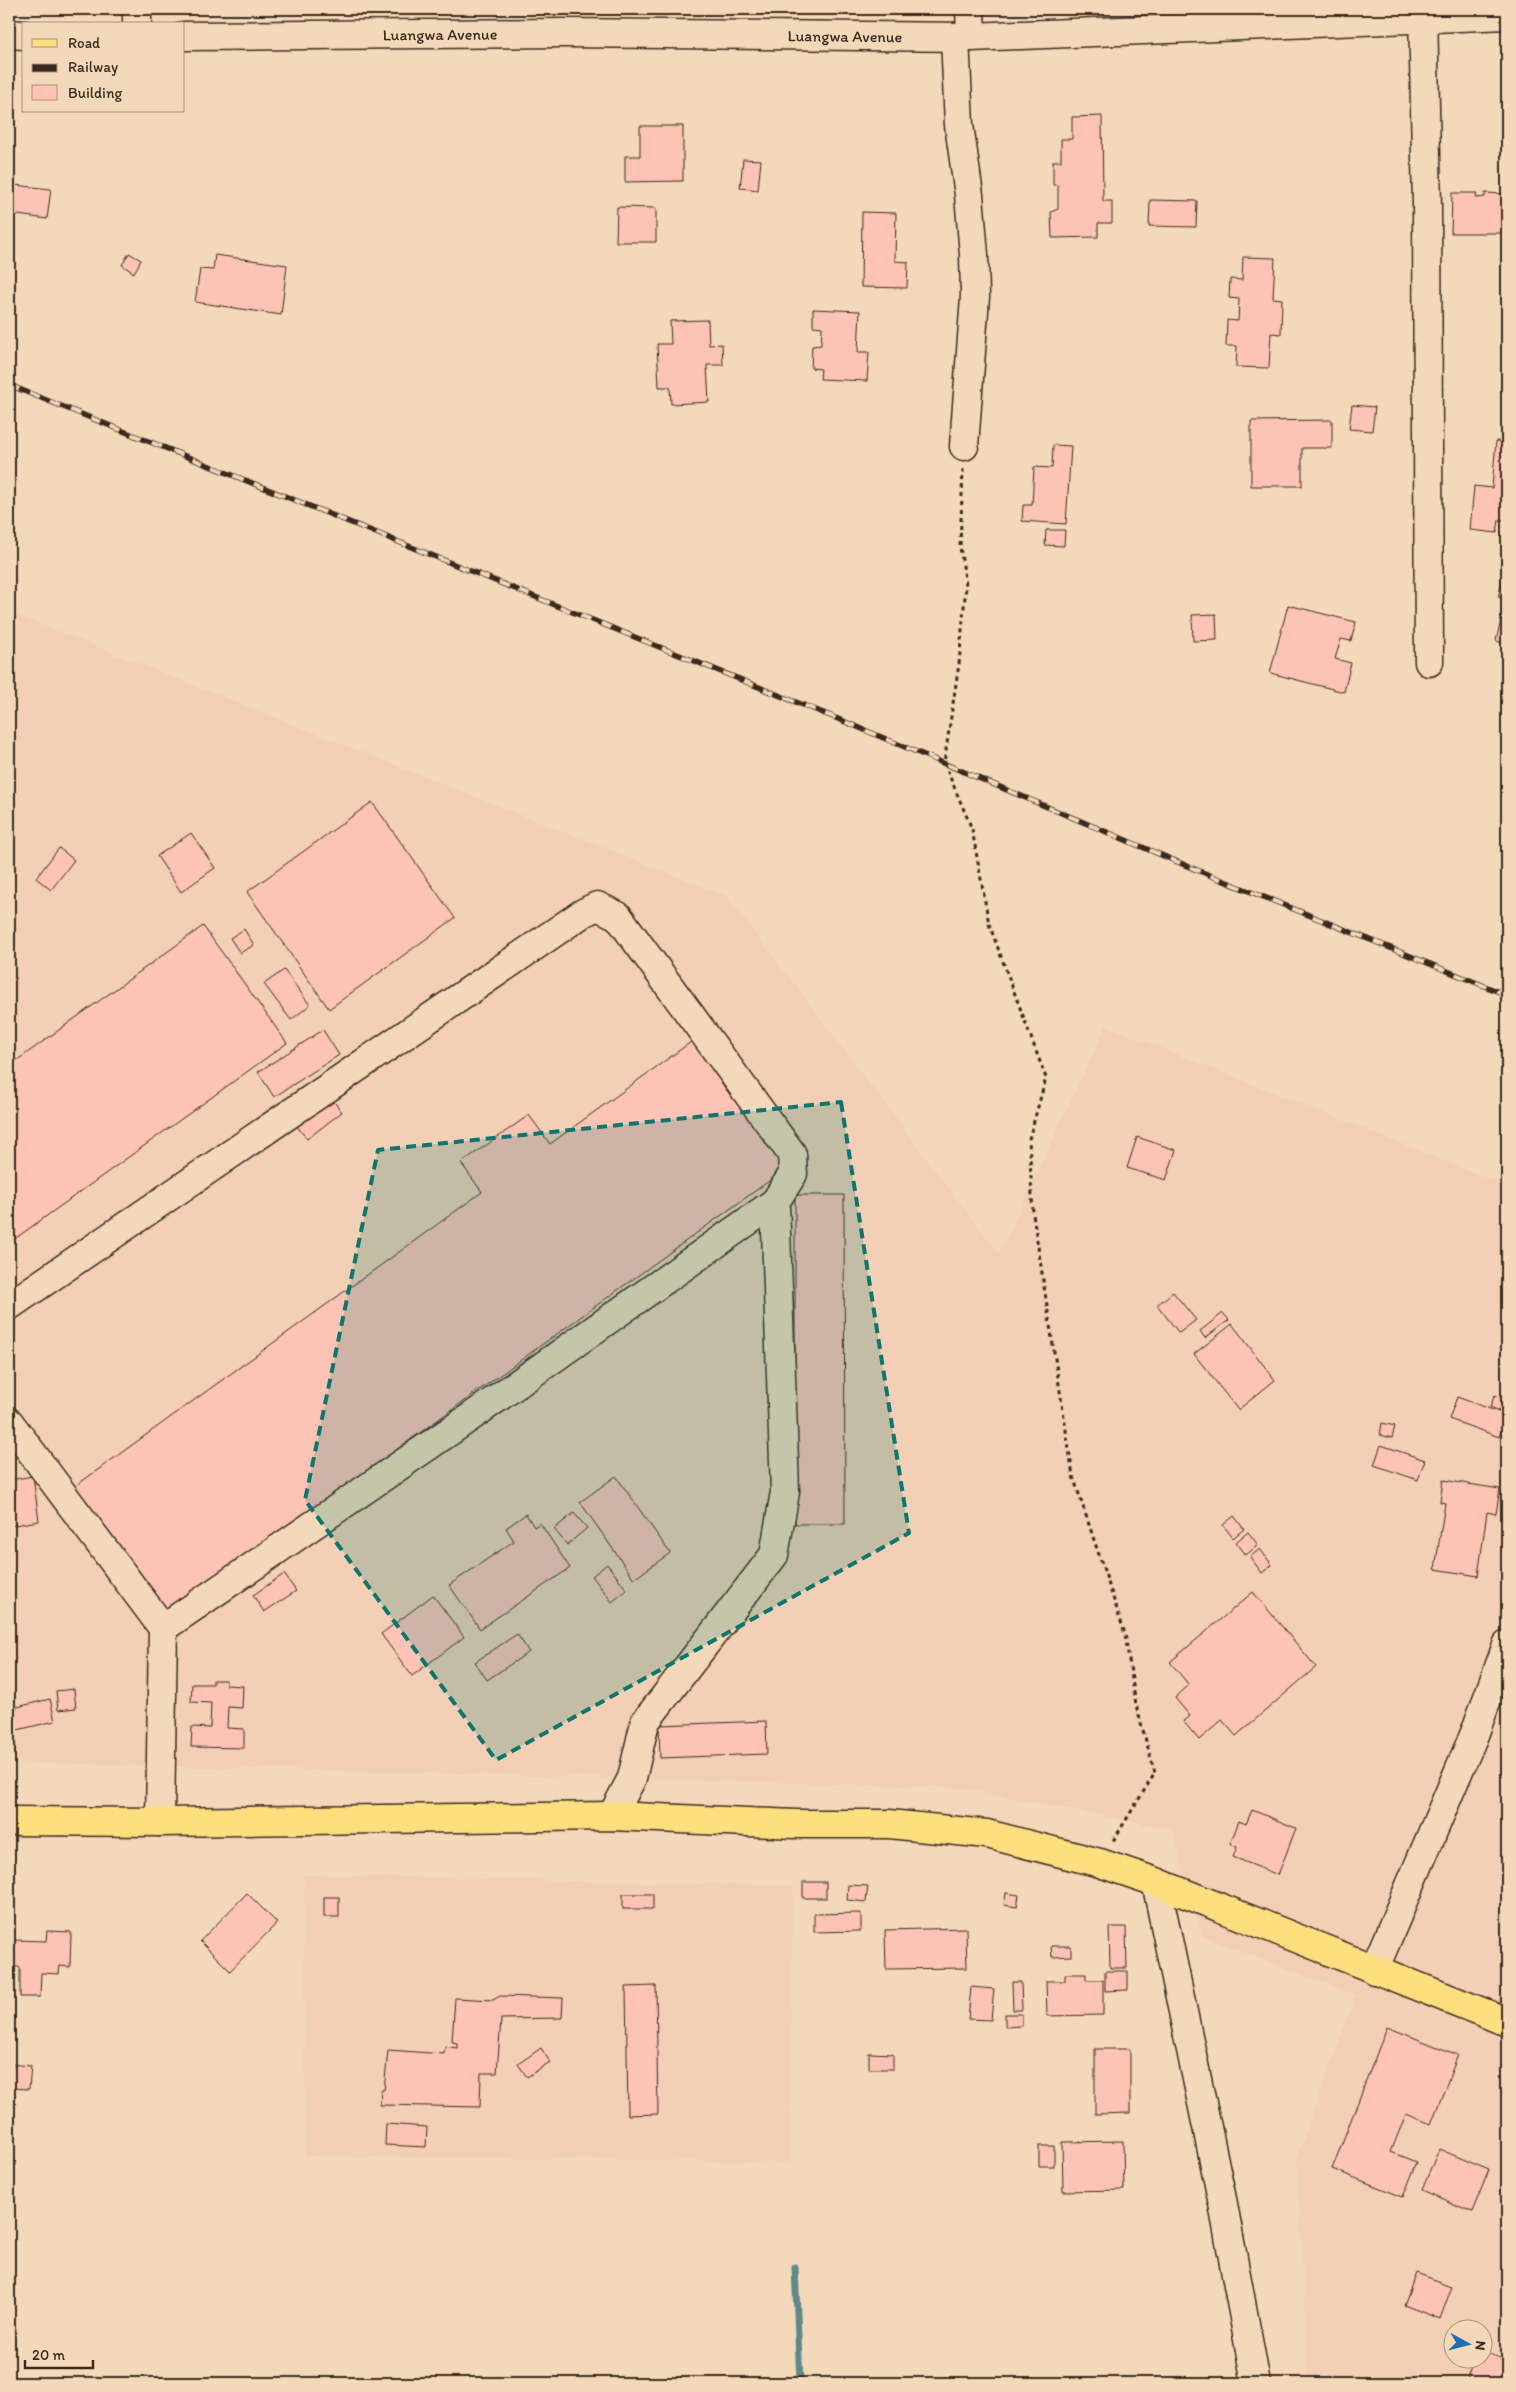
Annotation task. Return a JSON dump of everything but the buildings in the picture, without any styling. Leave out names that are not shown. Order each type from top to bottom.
[{"type":"main road","points":[[9,1821],[160,1822],[612,1816],[795,1824],[889,1824],[987,1834],[1100,1863],[1156,1882],[1507,2022]]},
{"type":"street","points":[[137,9],[137,22]]},
{"type":"street","points":[[964,446],[975,297],[969,195],[959,125],[963,37],[970,9]]},
{"type":"street","points":[[1423,13],[1427,207],[1429,662]]},
{"type":"street","name":"Luangwa Avenue","points":[[185,36],[562,21],[963,37],[1423,13],[1507,15]]},
{"type":"street","points":[[9,34],[22,34]]},
{"type":"street","points":[[9,1306],[583,913],[597,906],[618,916],[792,1154],[794,1174],[774,1202],[472,1416],[162,1628]]},
{"type":"street","points":[[612,1816],[632,1778],[645,1722],[774,1555],[785,1492],[774,1202]]},
{"type":"street","points":[[9,1422],[162,1628],[160,1822]]},
{"type":"street","points":[[1374,1970],[1474,1735],[1507,1644]]},
{"type":"street","points":[[1156,1882],[1222,2204],[1256,2383]]},
{"type":"path","points":[[964,446],[960,548],[966,585],[959,664],[944,764],[972,829],[989,924],[1046,1078],[1029,1139],[1033,1214],[1073,1476],[1125,1634],[1136,1705],[1155,1773],[1100,1863]]},
{"type":"highlighted area","points":[[841,1102],[909,1533],[496,1760],[305,1500],[378,1150]]},
{"type":"shaded area","points":[[9,612],[728,897],[999,1254],[1106,1026],[1507,1186],[1507,2383],[1309,2383],[1297,2157],[1356,1995],[1202,1936],[1172,1829],[953,1787],[9,1762]]},
{"type":"shaded area","points":[[304,1875],[793,1886],[789,2162],[305,2156]]},
{"type":"waterway","points":[[795,2267],[800,2383]]},
{"type":"railway","points":[[9,385],[848,723],[1192,868],[1507,995]]}]
